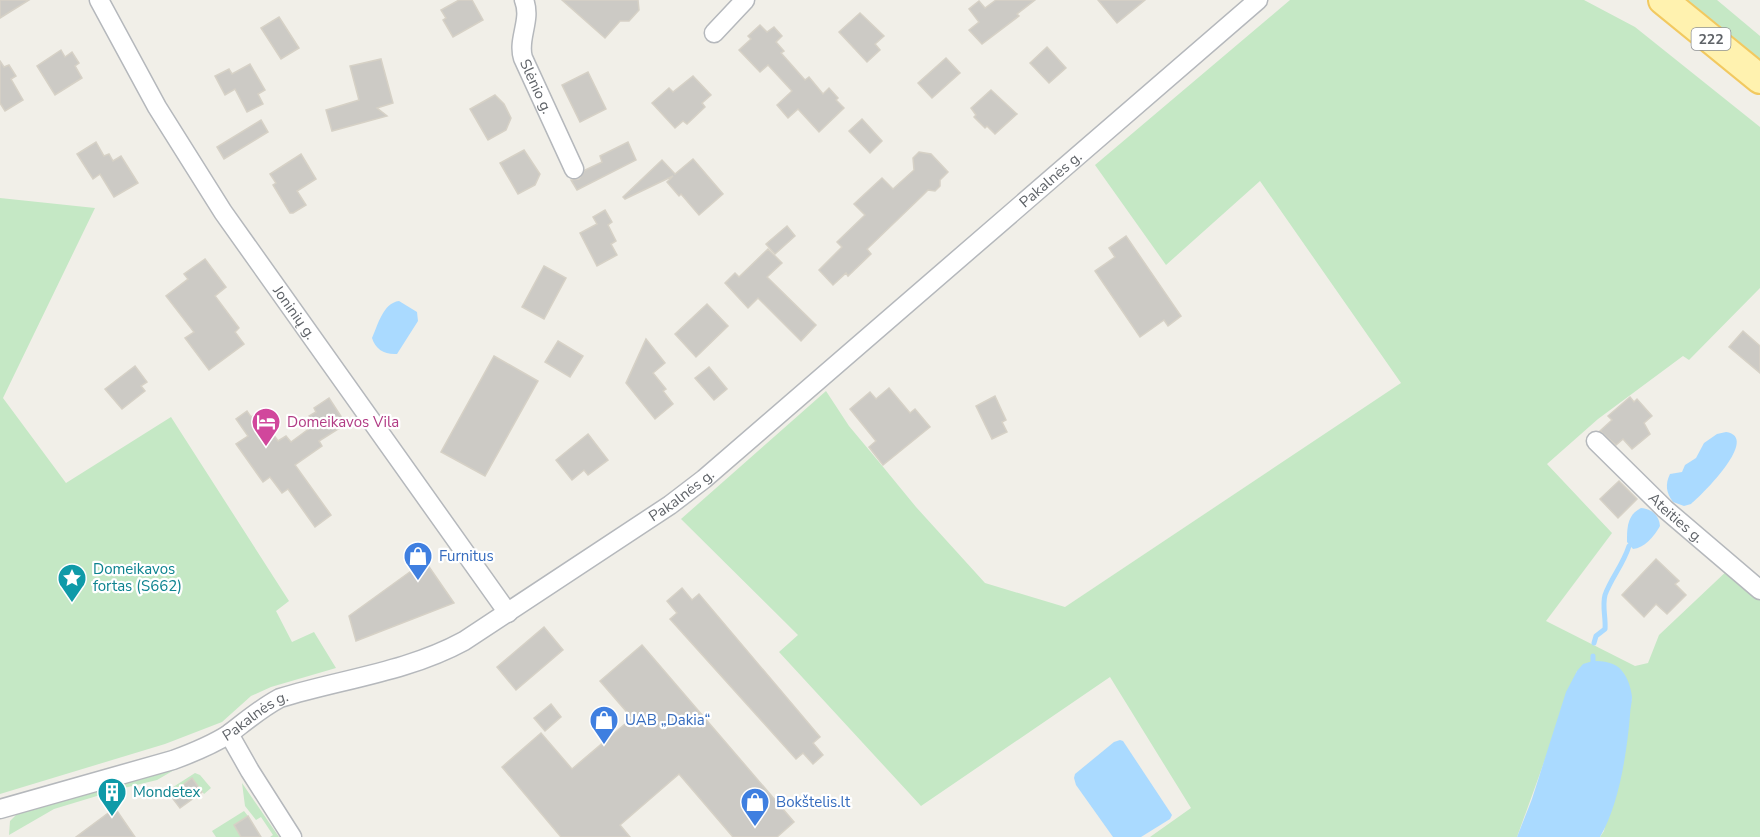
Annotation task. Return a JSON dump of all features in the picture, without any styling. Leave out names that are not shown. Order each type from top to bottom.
[{"type":"main road","name":"222","points":[[1663,0],[1760,79]]},
{"type":"street","name":"Joninių g.","points":[[99,0],[157,107],[223,212],[508,613]]},
{"type":"street","name":"Slėnio g.","points":[[524,0],[527,14],[521,47],[523,58],[574,169]]},
{"type":"street","points":[[714,33],[745,0]]},
{"type":"street","name":"Pakalnės g.","points":[[0,809],[198,751],[229,734],[263,707],[280,698],[422,661],[465,641],[670,505],[704,479],[1258,0]]},
{"type":"street","name":"Ateities g.","points":[[1596,441],[1665,509],[1760,590]]},
{"type":"street","points":[[229,734],[292,837]]},
{"type":"green space","points":[[1290,0],[1584,0],[1635,27],[1760,127],[1760,288],[1689,360],[1683,356],[1598,419],[1547,464],[1612,533],[1546,621],[1635,666],[1648,663],[1659,635],[1731,567],[1760,590],[1760,837],[1600,837],[1604,831],[1632,697],[1577,671],[1517,837],[1150,837],[1191,808],[1110,677],[921,806],[779,652],[798,635],[681,519],[826,391],[849,426],[916,507],[985,583],[1065,607],[1401,383],[1260,181],[1166,265],[1095,165]]},
{"type":"green space","points":[[1683,0],[1717,0],[1760,36],[1760,62]]},
{"type":"green space","points":[[0,198],[95,208],[3,398],[66,483],[171,417],[289,601],[276,611],[292,642],[314,632],[336,668],[271,687],[251,696],[222,722],[165,744],[0,794]]},
{"type":"green space","points":[[181,766],[157,780],[54,809],[9,835],[10,821],[17,814]]},
{"type":"green space","points":[[195,773],[200,775],[211,788],[204,794],[192,778],[170,795],[167,791]]},
{"type":"green space","points":[[242,783],[279,837],[270,837],[273,835],[261,817],[256,820],[245,806]]},
{"type":"green space","points":[[244,811],[248,816],[234,825],[241,837],[216,837],[212,831]]},
{"type":"water","points":[[399,301],[417,312],[418,321],[397,354],[388,353],[378,348],[372,338],[385,310]]},
{"type":"water","points":[[1726,432],[1735,436],[1737,444],[1717,478],[1691,504],[1684,506],[1673,502],[1667,488],[1670,474],[1682,472],[1685,465],[1696,458],[1704,443],[1717,434]]},
{"type":"water","points":[[1641,508],[1654,513],[1660,526],[1641,547],[1633,549],[1627,542],[1628,527],[1630,518]]},
{"type":"water","points":[[1593,661],[1609,663],[1619,668],[1628,680],[1632,697],[1621,778],[1607,824],[1600,837],[1517,837],[1532,799],[1566,692],[1583,664]]},
{"type":"water","points":[[1123,741],[1172,815],[1170,819],[1141,837],[1113,837],[1076,785],[1074,778],[1075,774],[1114,742]]},
{"type":"building","points":[[0,0],[29,0],[0,18]]},
{"type":"building","points":[[459,0],[472,0],[483,20],[453,37],[443,20],[446,18],[441,10]]},
{"type":"building","points":[[562,0],[638,0],[639,10],[629,21],[620,21],[605,38]]},
{"type":"building","points":[[996,0],[1035,0],[1017,14],[1019,16],[982,44],[969,30],[979,22],[969,9],[979,1],[985,8]]},
{"type":"building","points":[[1098,0],[1145,0],[1117,23]]},
{"type":"building","points":[[860,13],[884,36],[875,44],[880,50],[867,62],[839,32]]},
{"type":"building","points":[[279,17],[299,48],[281,59],[261,28]]},
{"type":"building","points":[[760,25],[767,32],[774,27],[782,36],[776,42],[784,51],[781,53],[805,80],[809,77],[823,94],[829,88],[844,108],[819,132],[798,109],[788,118],[777,105],[792,91],[768,65],[760,72],[739,50],[751,39],[748,36]]},
{"type":"building","points":[[1047,47],[1066,68],[1049,83],[1030,63]]},
{"type":"building","points":[[61,50],[65,57],[72,52],[79,63],[75,66],[82,78],[55,95],[37,66]]},
{"type":"building","points":[[946,58],[960,73],[932,98],[918,83]]},
{"type":"building","points":[[381,59],[393,103],[377,108],[387,116],[332,131],[326,110],[359,100],[350,66]]},
{"type":"building","points":[[0,61],[4,67],[9,65],[16,76],[11,79],[23,100],[5,111],[0,103]]},
{"type":"building","points":[[250,64],[265,90],[258,94],[263,104],[247,112],[235,89],[225,95],[215,76],[229,69],[232,74]]},
{"type":"building","points":[[588,72],[606,109],[580,122],[562,85]]},
{"type":"building","points":[[693,76],[711,95],[702,103],[705,107],[687,124],[683,121],[675,128],[652,103],[669,88],[673,92]]},
{"type":"building","points":[[991,90],[1017,114],[995,134],[974,117],[976,115],[971,108]]},
{"type":"building","points":[[495,95],[504,104],[511,118],[506,130],[488,140],[470,109]]},
{"type":"building","points":[[862,119],[882,141],[870,153],[849,131]]},
{"type":"building","points":[[261,120],[268,132],[224,159],[217,147]]},
{"type":"building","points":[[96,142],[104,156],[109,154],[113,161],[121,156],[138,183],[114,197],[100,174],[93,179],[77,154]]},
{"type":"building","points":[[628,142],[636,160],[577,190],[571,180],[579,179],[585,170],[602,162],[600,156]]},
{"type":"building","points":[[524,150],[540,174],[535,185],[518,194],[500,163]]},
{"type":"building","points":[[919,152],[931,154],[948,172],[940,180],[940,186],[935,191],[928,190],[867,249],[871,254],[848,276],[846,273],[833,285],[819,270],[842,247],[837,242],[865,215],[854,204],[882,178],[893,189],[914,170],[913,158]]},
{"type":"building","points":[[301,154],[316,179],[297,191],[306,205],[290,213],[273,185],[276,183],[270,174]]},
{"type":"building","points":[[693,159],[723,194],[699,215],[667,182],[673,176],[625,199],[623,197],[662,160],[675,174]]},
{"type":"building","points":[[605,210],[612,222],[608,225],[616,241],[611,244],[617,255],[597,266],[580,233],[597,224],[593,217]]},
{"type":"building","points":[[787,226],[795,236],[775,254],[766,244]]},
{"type":"building","points":[[1126,236],[1181,316],[1168,326],[1164,320],[1140,337],[1095,271],[1115,257],[1109,248]]},
{"type":"building","points":[[768,249],[782,263],[767,277],[816,325],[801,341],[758,298],[748,308],[725,283],[735,273],[739,277]]},
{"type":"building","points":[[205,259],[226,287],[215,296],[239,328],[235,332],[244,344],[209,370],[185,338],[194,332],[166,296],[188,279],[184,274]]},
{"type":"building","points":[[544,266],[566,278],[544,319],[522,307]]},
{"type":"building","points":[[707,304],[728,326],[696,357],[675,334]]},
{"type":"building","points":[[1743,331],[1760,346],[1760,373],[1729,347]]},
{"type":"building","points":[[646,339],[665,363],[653,373],[666,389],[663,391],[673,404],[655,419],[626,383]]},
{"type":"building","points":[[558,341],[583,356],[570,377],[545,362]]},
{"type":"building","points":[[494,356],[538,381],[485,476],[441,452]]},
{"type":"building","points":[[135,366],[147,382],[141,386],[145,391],[122,409],[105,389]]},
{"type":"building","points":[[709,367],[727,389],[714,400],[695,378]]},
{"type":"building","points":[[889,388],[910,413],[915,409],[930,427],[883,465],[869,447],[876,441],[850,409],[870,392],[876,399]]},
{"type":"building","points":[[995,396],[1006,420],[1002,422],[1007,432],[992,439],[976,406]]},
{"type":"building","points":[[1630,397],[1634,402],[1637,399],[1652,416],[1644,423],[1650,434],[1632,449],[1623,439],[1616,445],[1600,431],[1612,420],[1608,416]]},
{"type":"building","points":[[329,398],[346,424],[319,441],[322,446],[295,465],[331,515],[315,527],[288,489],[282,493],[270,477],[263,482],[236,444],[248,436],[236,419],[247,411],[251,417],[258,413],[278,441],[286,436],[291,442],[314,425],[309,416],[316,412],[314,408]]},
{"type":"building","points":[[588,434],[608,460],[588,475],[584,470],[572,480],[556,460]]},
{"type":"building","points":[[1619,481],[1637,499],[1618,518],[1600,499]]},
{"type":"building","points":[[1656,559],[1679,581],[1675,584],[1686,595],[1667,614],[1656,604],[1644,617],[1622,595]]},
{"type":"building","name":"Furnitus","points":[[425,561],[454,603],[356,641],[349,616]]},
{"type":"building","points":[[682,588],[692,600],[699,594],[820,737],[813,743],[823,755],[813,764],[803,753],[796,759],[670,619],[677,613],[667,601]]},
{"type":"building","points":[[544,627],[563,650],[516,690],[497,667]]},
{"type":"building","points":[[642,645],[794,822],[777,837],[733,837],[679,774],[620,825],[630,837],[561,837],[502,767],[541,733],[572,769],[632,718],[600,681]]},
{"type":"building","points":[[551,704],[561,717],[545,731],[534,718]]},
{"type":"building","points":[[192,778],[202,792],[180,808],[170,795]]},
{"type":"building","name":"Mondetex","points":[[115,808],[135,837],[76,837]]},
{"type":"building","points":[[248,816],[261,837],[241,837],[234,825]]},
{"type":"waterway","points":[[1594,643],[1596,636],[1605,629],[1605,595],[1629,546]]},
{"type":"waterway","points":[[1593,656],[1593,661]]},
{"type":"place","name":"Domeikavos Vila","points":[[266,448]]},
{"type":"place","name":"Furnitus","points":[[418,582]]},
{"type":"place","name":"Domeikavos fortas (S662)","points":[[72,604]]},
{"type":"place","name":"UAB „Dakia“","points":[[604,746]]},
{"type":"place","name":"Mondetex","points":[[112,818]]},
{"type":"place","name":"Bokštelis.lt","points":[[755,828]]}]
